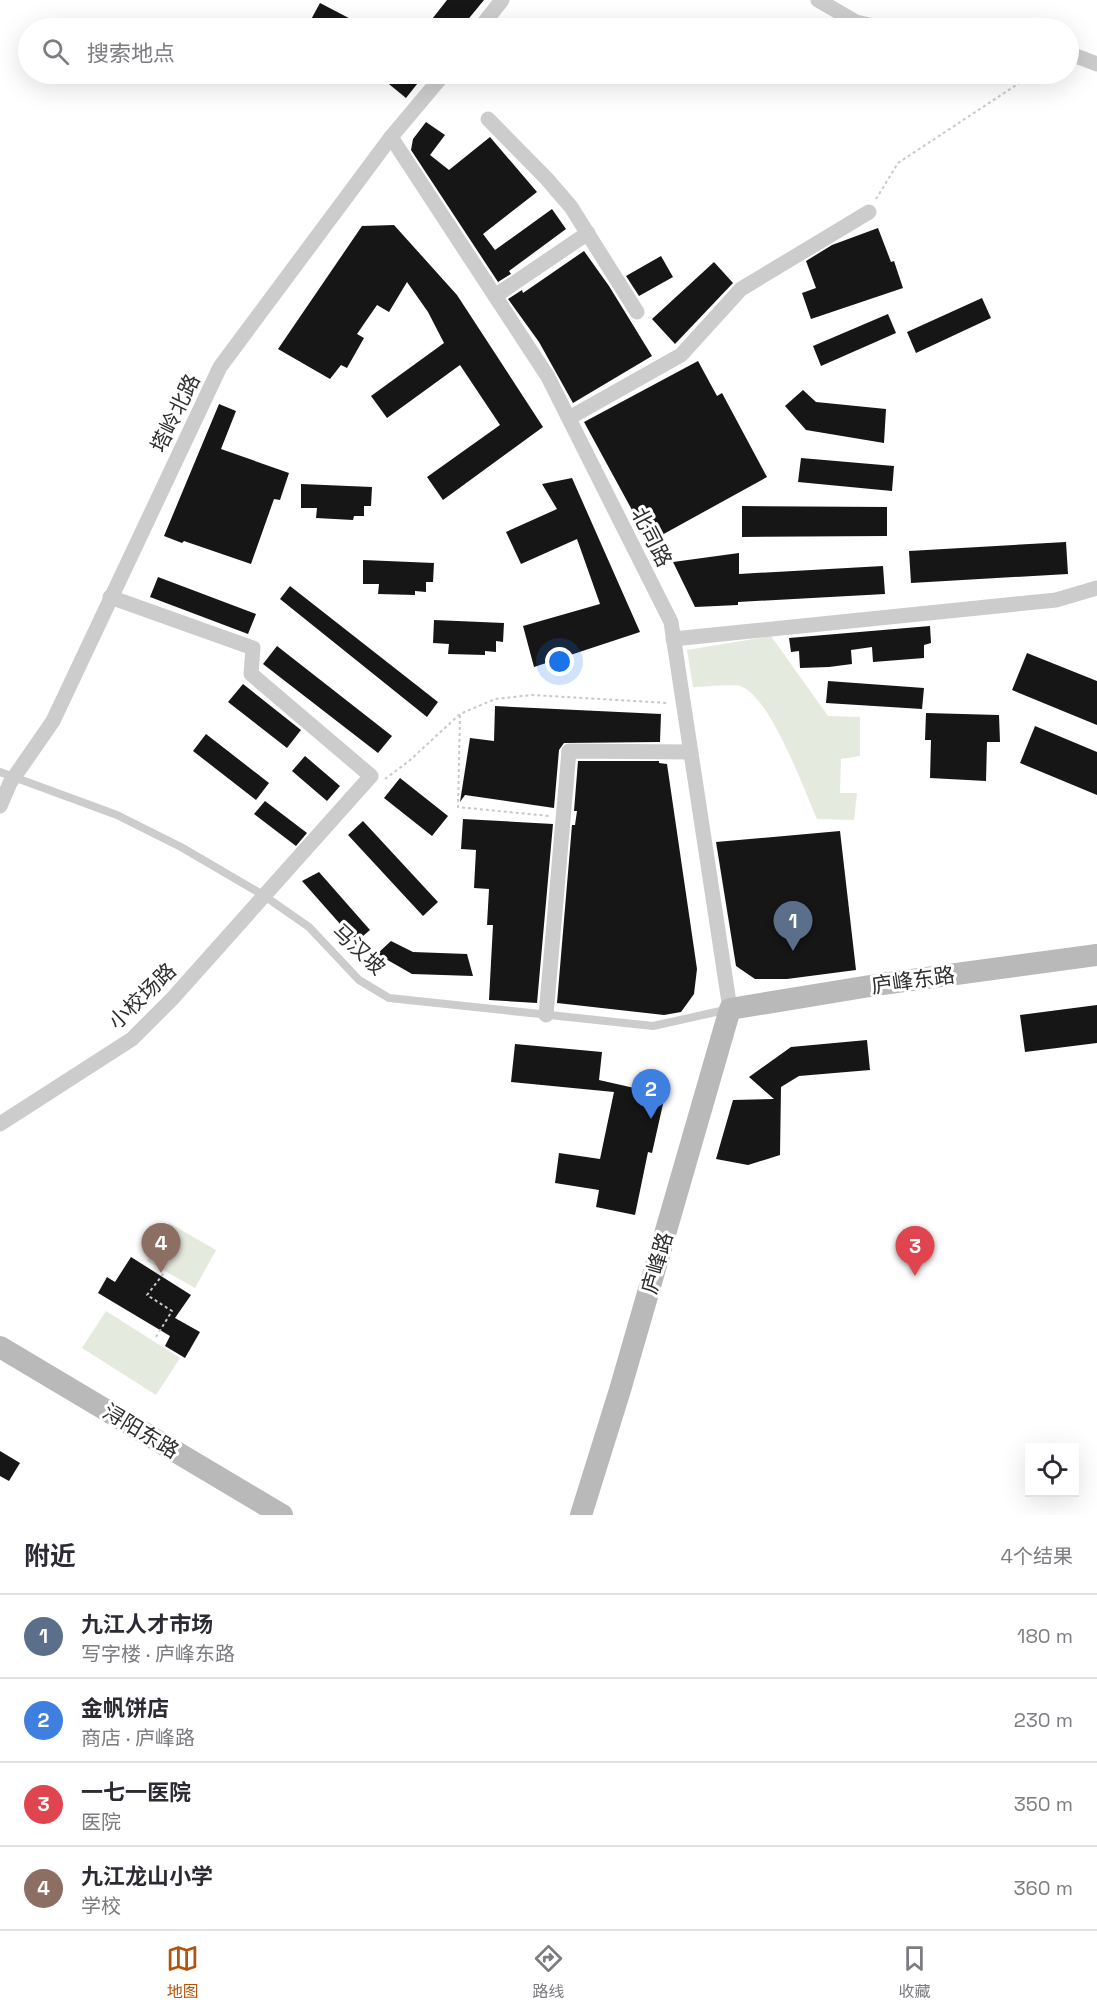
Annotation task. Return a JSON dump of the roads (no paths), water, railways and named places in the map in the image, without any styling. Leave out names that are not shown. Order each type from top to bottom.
[{"type":"main road","name":"庐峰东路","points":[[730,1009],[882,984],[1097,956]]},
{"type":"main road","name":"庐峰路","points":[[581,1515],[620,1390],[730,1009]]},
{"type":"main road","name":"浔阳东路","points":[[0,1347],[282,1515]]},
{"type":"street","points":[[488,18],[502,0]]},
{"type":"street","points":[[818,0],[849,18]]},
{"type":"street","points":[[1079,57],[1097,64]]},
{"type":"street","name":"塔岭北路","points":[[0,806],[7,774],[53,721],[220,367],[391,137],[436,84]]},
{"type":"street","points":[[488,118],[571,207],[637,312]]},
{"type":"street","name":"北司路","points":[[391,137],[548,377],[671,622],[730,1009]]},
{"type":"street","points":[[569,418],[681,355],[741,289],[869,212]]},
{"type":"street","points":[[495,296],[588,233]]},
{"type":"street","points":[[673,639],[1056,600],[1097,588]]},
{"type":"street","name":"小校场路","points":[[0,1124],[132,1039],[172,999],[371,776],[251,674],[253,648],[110,597]]},
{"type":"street","points":[[546,1015],[569,751],[690,752]]},
{"type":"lane","name":"马汉坡","points":[[7,774],[117,815],[181,847],[263,895],[309,927],[360,980],[389,998],[653,1026],[730,1009]]},
{"type":"place","name":"九江人才市场","points":[[793,951]]},
{"type":"place","name":"金帆饼店","points":[[651,1119]]},
{"type":"place","name":"九江龙山小学","points":[[161,1273]]},
{"type":"place","name":"一七一医院","points":[[915,1276]]}]
